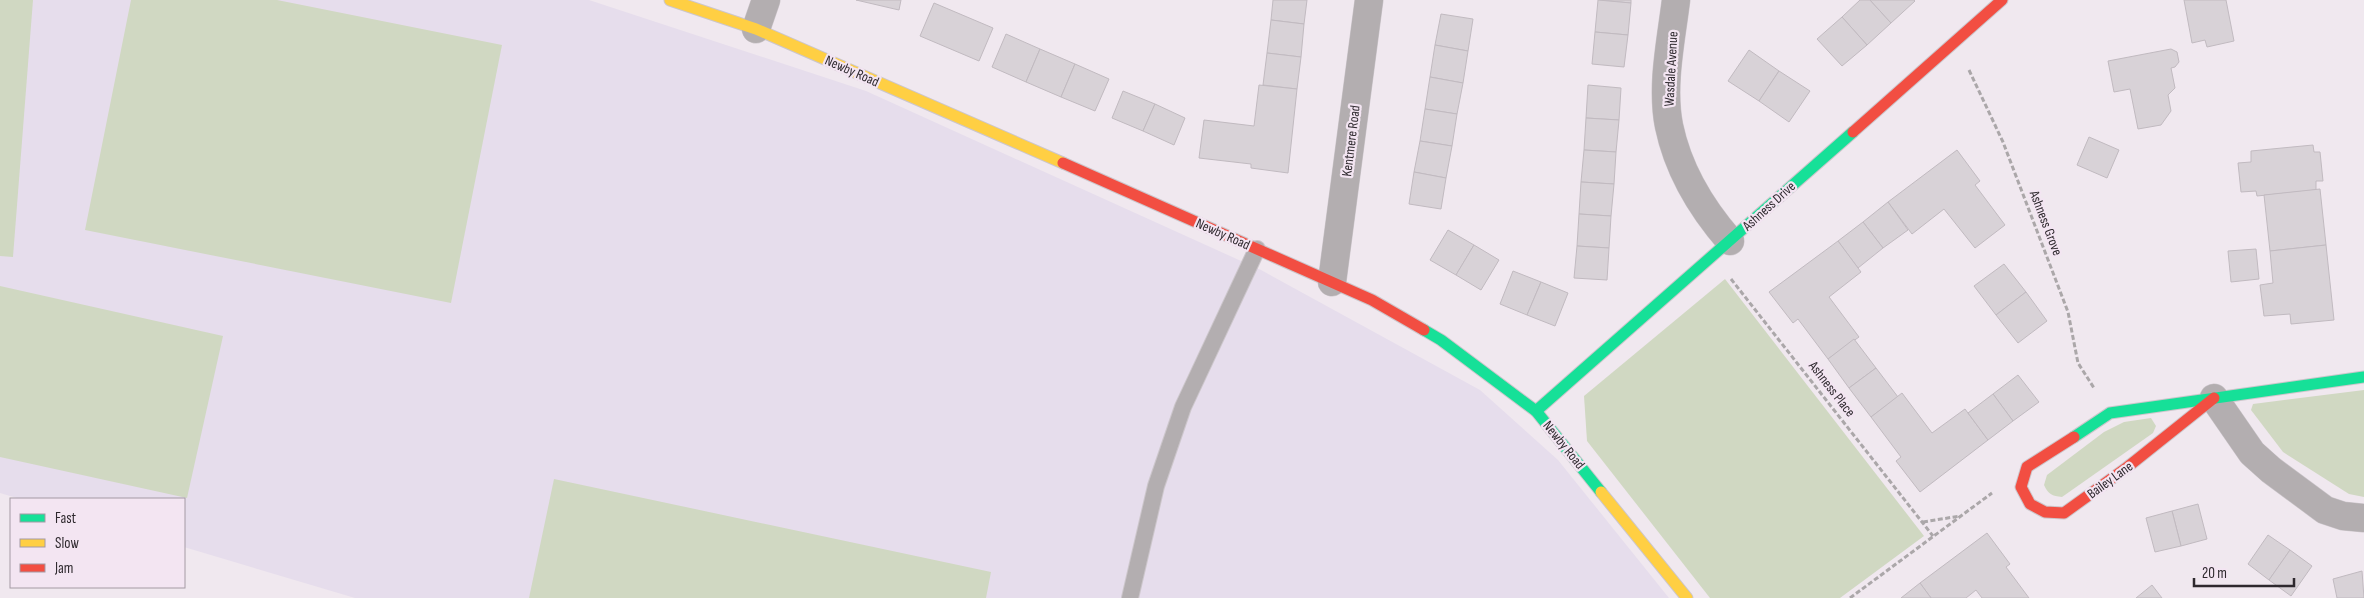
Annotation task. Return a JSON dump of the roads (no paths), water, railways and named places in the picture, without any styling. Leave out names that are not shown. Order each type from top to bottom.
[{"type":"street","name":"Newby Road","points":[[670,0],[756,29],[1332,282],[1372,300],[1441,340],[1536,411],[1687,598]]},
{"type":"street","points":[[756,29],[766,0]]},
{"type":"street","name":"Kentmere Road","points":[[1332,282],[1369,0]]},
{"type":"street","name":"Wasdale Avenue","points":[[1676,0],[1667,82],[1670,127],[1688,178],[1710,218],[1722,249]]},
{"type":"street","name":"Ashness Drive","points":[[1536,411],[1722,249],[2002,0]]},
{"type":"street","points":[[2364,377],[2214,398],[2252,453],[2271,470],[2325,510],[2343,516],[2364,518]]},
{"type":"street","name":"Bailey Lane","points":[[2214,398],[2125,469],[2064,513],[2045,512],[2030,504],[2021,487],[2027,467],[2110,413],[2214,398]]},
{"type":"lane","points":[[1130,598],[1156,486],[1183,407],[1257,249]]}]
